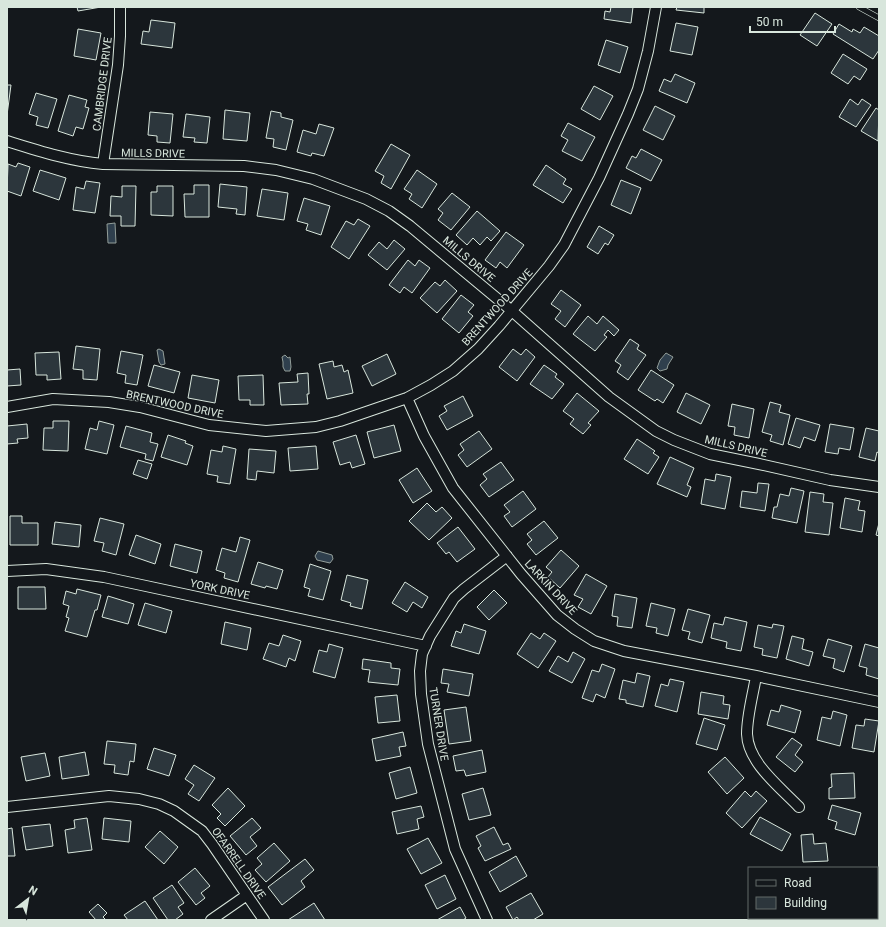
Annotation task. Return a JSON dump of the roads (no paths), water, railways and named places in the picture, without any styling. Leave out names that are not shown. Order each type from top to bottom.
[{"type":"street","name":"CAMBRIDGE DRIVE","points":[[103,164],[118,58],[120,7]]},
{"type":"street","name":"BRENTWOOD DRIVE","points":[[7,406],[53,399],[110,402],[209,425],[266,431],[316,426],[340,421],[407,398],[431,385],[453,371],[478,349],[512,311],[549,266],[564,245],[599,178],[638,89],[648,51],[656,7]]},
{"type":"street","name":"MILLS DRIVE","points":[[7,141],[62,158],[82,162],[103,164],[250,167],[276,170],[313,178],[340,188],[389,211],[410,226],[512,311],[609,397],[656,431],[674,440],[710,454],[830,480],[879,487]]},
{"type":"street","name":"LARKIN DRIVE","points":[[407,398],[424,436],[453,488],[507,556],[557,615],[575,629],[594,641],[624,651],[756,676],[879,702]]},
{"type":"street","name":"TURNER DRIVE","points":[[487,920],[455,849],[428,744],[421,694],[420,671],[422,654],[430,636],[454,598],[507,556]]},
{"type":"street","name":"YORK DRIVE","points":[[7,571],[46,569],[104,577],[426,646]]},
{"type":"street","points":[[756,676],[748,718],[747,736],[750,750],[758,764],[799,807]]},
{"type":"street","name":"OFARRELL DRIVE","points":[[7,807],[110,796],[139,799],[159,804],[174,811],[202,831],[264,920]]},
{"type":"street","points":[[211,920],[247,895]]},
{"type":"lane","points":[[859,7],[879,18]]},
{"type":"water","points":[[115,223],[116,243],[108,243],[107,224]]},
{"type":"water","points":[[159,349],[163,351],[165,364],[161,365],[159,362],[157,350]]},
{"type":"water","points":[[666,353],[673,357],[667,369],[660,371],[657,368],[660,360]]},
{"type":"water","points":[[285,355],[288,358],[290,357],[290,371],[285,371],[283,367],[282,357]]},
{"type":"water","points":[[318,551],[332,555],[333,559],[330,563],[317,560],[315,556]]}]
